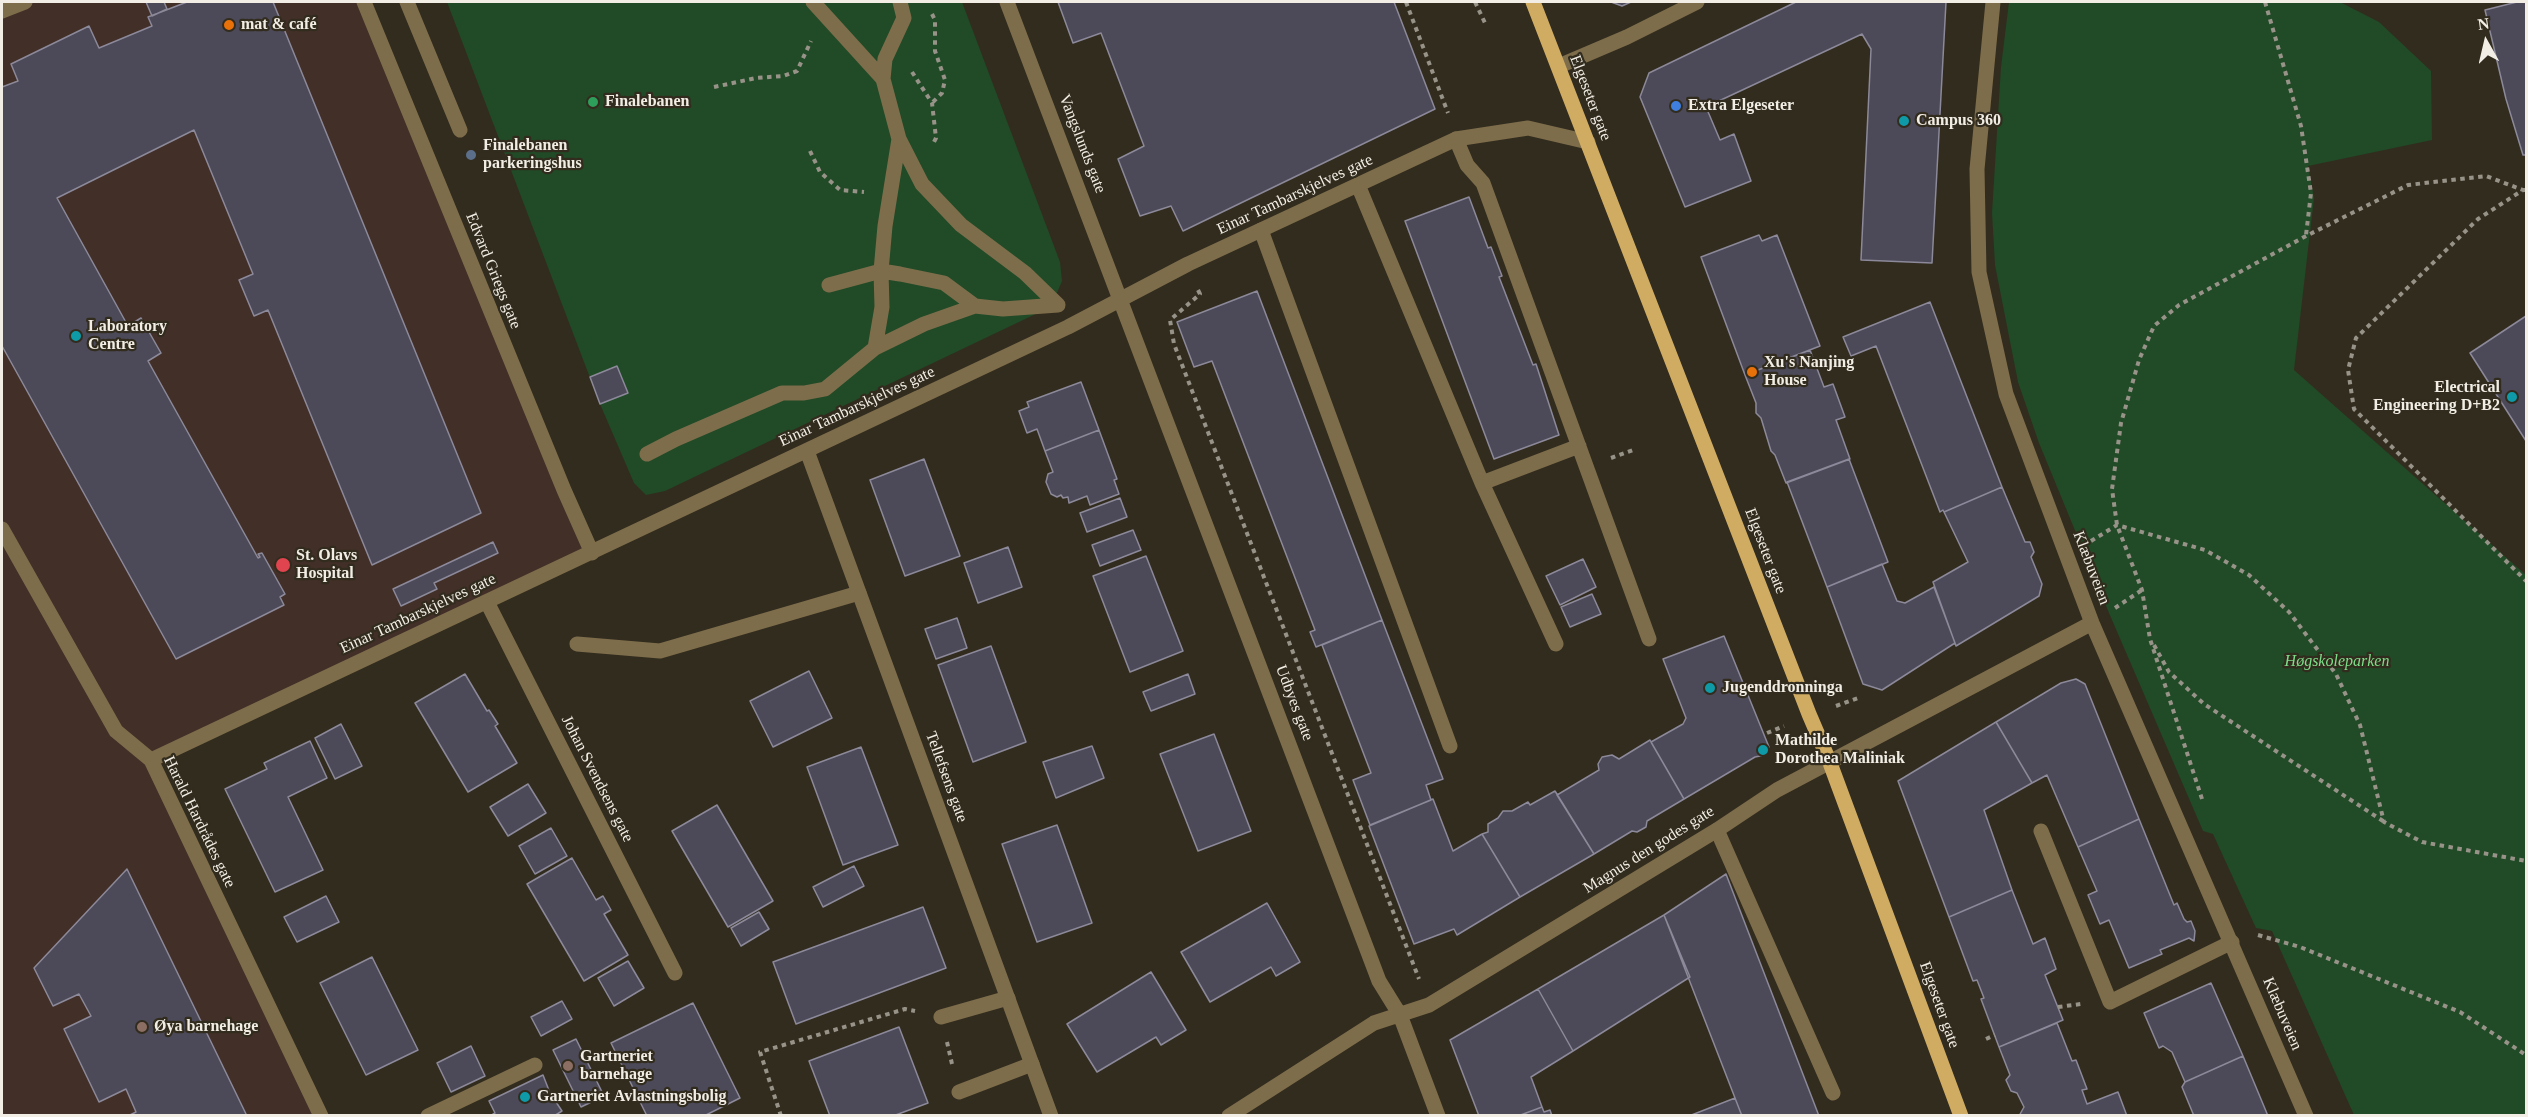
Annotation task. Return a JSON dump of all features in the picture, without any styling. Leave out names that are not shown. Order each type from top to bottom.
[{"type":"main road","name":"Elgeseter gate","points":[[1533,2],[1800,693],[1830,763],[1961,1116]]},
{"type":"street","points":[[2,11],[26,2]]},
{"type":"street","name":"Edvard Griegs gate","points":[[363,2],[555,469],[592,553]]},
{"type":"street","points":[[407,2],[460,130]]},
{"type":"street","points":[[813,2],[883,79]]},
{"type":"street","points":[[647,454],[782,393],[804,393],[825,389],[875,348],[924,324],[975,306],[1003,309],[1058,305],[1024,273],[960,225],[922,183],[899,139],[883,79],[885,59],[904,18],[900,2]]},
{"type":"street","name":"Vangslunds gate","points":[[1007,2],[1122,300]]},
{"type":"street","points":[[1559,66],[1627,37],[1696,2]]},
{"type":"street","name":"Klæbuveien","points":[[1993,2],[1977,169],[1979,272],[2006,394],[2092,623],[2306,1116]]},
{"type":"street","name":"Einar Tambarskjelves gate","points":[[151,760],[807,451],[1122,300],[1188,264],[1456,139],[1528,128],[1588,142]]},
{"type":"street","points":[[875,348],[882,307],[880,271],[899,139]]},
{"type":"street","points":[[1456,139],[1467,165],[1483,183],[1649,639]]},
{"type":"street","points":[[1358,184],[1482,483],[1556,644]]},
{"type":"street","points":[[1261,230],[1450,746]]},
{"type":"street","points":[[829,285],[880,271],[944,284],[975,306]]},
{"type":"street","name":"Udbyes gate","points":[[1122,300],[1379,981],[1400,1015],[1438,1116]]},
{"type":"street","points":[[1482,483],[1579,446]]},
{"type":"street","name":"Tellefsens gate","points":[[807,451],[1051,1116]]},
{"type":"street","name":"Harald Hardrådes gate","points":[[2,530],[116,731],[151,760],[321,1116]]},
{"type":"street","points":[[577,644],[660,651],[859,593]]},
{"type":"street","name":"Johan Svendsens gate","points":[[487,602],[675,974]]},
{"type":"street","name":"Magnus den godes gate","points":[[1229,1116],[1374,1023],[1429,1005],[1717,830],[1777,790],[2092,623]]},
{"type":"street","points":[[1717,830],[1833,1094]]},
{"type":"street","points":[[2041,831],[2110,1002],[2232,942]]},
{"type":"street","points":[[941,1017],[1008,998]]},
{"type":"street","points":[[959,1092],[1032,1064]]},
{"type":"street","points":[[428,1116],[536,1065]]},
{"type":"path","points":[[1406,2],[1448,114]]},
{"type":"path","points":[[1475,2],[1486,26]]},
{"type":"path","points":[[2265,2],[2301,126],[2311,193],[2306,236]]},
{"type":"path","points":[[931,12],[935,20],[935,51],[945,80],[942,93],[933,103]]},
{"type":"path","points":[[714,87],[756,78],[783,76],[797,71],[825,14]]},
{"type":"path","points":[[2203,803],[2150,639],[2142,590],[2117,525],[2112,489],[2121,423],[2139,360],[2154,326],[2179,305],[2306,236],[2408,185],[2486,176],[2524,190]]},
{"type":"path","points":[[2524,190],[2478,219],[2356,338],[2348,370],[2354,409],[2526,581]]},
{"type":"path","points":[[1188,264],[1200,294],[1170,320],[1174,344],[1429,1005]]},
{"type":"path","points":[[2083,546],[2117,525],[2205,550],[2249,574],[2289,612],[2336,674],[2360,725],[2384,822]]},
{"type":"path","points":[[2109,613],[2142,590]]},
{"type":"path","points":[[2150,639],[2169,672],[2204,704],[2384,822],[2422,842],[2526,861]]},
{"type":"path","points":[[2232,942],[2253,933],[2300,946],[2460,1012],[2526,1055]]},
{"type":"path","points":[[779,1115],[760,1052],[904,1009],[941,1017],[959,1092]]},
{"type":"path","points":[[1986,1039],[1995,1035]]},
{"type":"shaded area","name":"St. Olavs Hospital","points":[[2,2],[364,2],[592,553],[151,760],[318,1116],[2,1116]]},
{"type":"green space","name":"Finalebanen","points":[[447,2],[962,2],[1060,262],[1062,281],[1056,295],[1044,310],[665,491],[646,495],[634,483],[600,404]]},
{"type":"green space","name":"Høgskoleparken","points":[[2009,2],[2340,2],[2379,22],[2431,71],[2432,140],[2308,166],[2314,198],[2294,370],[2526,575],[2526,1115],[2354,1115],[2272,931],[2256,928],[2213,834],[2203,831],[2109,613],[2039,443],[2018,382],[1995,265],[1992,213],[2001,67]]},
{"type":"building","points":[[146,2],[164,2],[167,9],[152,16]]},
{"type":"building","name":"Laboratory Centre","points":[[187,2],[273,2],[481,513],[372,565],[268,310],[254,316],[239,280],[253,274],[194,130],[57,198],[128,326],[141,318],[161,353],[148,361],[258,558],[260,557],[258,554],[262,553],[285,594],[280,597],[284,605],[176,659],[2,346],[2,87],[18,81],[11,64],[89,26],[99,48],[152,26],[148,17]]},
{"type":"building","points":[[1058,2],[1394,2],[1435,109],[1183,231],[1171,206],[1140,216],[1118,159],[1144,146],[1101,33],[1073,43]]},
{"type":"building","points":[[1611,2],[1631,2],[1622,6]]},
{"type":"building","name":"Campus 360","points":[[1796,2],[1946,2],[1932,263],[1861,260],[1871,49],[1862,34],[1706,107],[1720,140],[1734,134],[1751,181],[1685,207],[1640,97],[1649,73]]},
{"type":"building","points":[[2526,2],[2526,155],[2523,155],[2506,99],[2485,10]]},
{"type":"building","points":[[1469,197],[1488,248],[1491,247],[1502,276],[1499,277],[1533,365],[1536,364],[1559,435],[1494,459],[1405,221]]},
{"type":"building","points":[[1759,235],[1762,241],[1777,235],[1820,346],[1745,375],[1701,257]]},
{"type":"building","points":[[1257,291],[1382,620],[1316,647],[1310,632],[1315,630],[1212,361],[1194,367],[1177,322]]},
{"type":"building","points":[[1930,302],[2002,487],[1944,512],[1943,510],[1940,512],[1876,346],[1851,356],[1843,337]]},
{"type":"building","name":"Electrical Engineering D+B2","points":[[2526,316],[2526,441],[2470,353]]},
{"type":"building","points":[[1810,350],[1824,387],[1833,384],[1845,417],[1836,420],[1850,459],[1786,483],[1775,455],[1771,451],[1761,418],[1756,413],[1756,403],[1745,375]]},
{"type":"building","points":[[617,366],[628,393],[600,404],[590,377]]},
{"type":"building","points":[[1081,382],[1099,430],[1045,451],[1037,429],[1027,433],[1019,411],[1029,407],[1027,402]]},
{"type":"building","points":[[1099,430],[1117,479],[1114,480],[1119,494],[1090,505],[1087,496],[1069,503],[1068,497],[1063,498],[1061,495],[1057,497],[1051,494],[1046,482],[1048,474],[1053,472],[1045,451]]},
{"type":"building","points":[[924,459],[960,556],[905,576],[870,480]]},
{"type":"building","points":[[1849,459],[1888,562],[1827,587],[1787,482]]},
{"type":"building","points":[[2002,487],[2025,542],[2030,542],[2034,552],[2031,557],[2042,584],[2039,596],[1956,646],[1933,582],[1968,562],[1944,512]]},
{"type":"building","points":[[1120,498],[1127,517],[1087,532],[1080,513]]},
{"type":"building","points":[[1133,530],[1141,550],[1100,566],[1092,545]]},
{"type":"building","points":[[493,542],[498,553],[434,583],[437,589],[401,606],[393,589]]},
{"type":"building","points":[[1008,547],[1022,587],[978,603],[964,563]]},
{"type":"building","points":[[1146,556],[1183,651],[1130,672],[1093,576]]},
{"type":"building","points":[[1583,559],[1596,587],[1560,605],[1546,576]]},
{"type":"building","points":[[1882,564],[1897,601],[1905,603],[1934,587],[1955,643],[1882,690],[1863,684],[1827,587]]},
{"type":"building","points":[[1592,594],[1601,614],[1570,627],[1561,607]]},
{"type":"building","points":[[957,618],[967,648],[936,659],[925,629]]},
{"type":"building","points":[[1382,620],[1443,779],[1426,785],[1431,800],[1370,825],[1353,780],[1371,773],[1322,645]]},
{"type":"building","name":"Jugenddronninga","points":[[1724,636],[1769,747],[1765,755],[1755,757],[1684,799],[1651,742],[1683,724],[1686,718],[1663,659]]},
{"type":"building","points":[[991,646],[1026,742],[973,762],[938,665]]},
{"type":"building","points":[[809,671],[832,718],[773,747],[750,701]]},
{"type":"building","points":[[465,674],[487,711],[489,710],[498,724],[495,726],[517,763],[468,792],[415,703]]},
{"type":"building","points":[[1188,674],[1195,694],[1151,711],[1143,692]]},
{"type":"building","points":[[2076,679],[2085,684],[2139,819],[2078,847],[2047,775],[2032,783],[1996,722],[2061,683]]},
{"type":"building","points":[[1996,722],[2032,783],[1984,810],[2012,890],[1949,917],[1898,781]]},
{"type":"building","points":[[341,724],[362,766],[335,779],[315,738]]},
{"type":"building","points":[[1214,734],[1251,831],[1198,851],[1160,754]]},
{"type":"building","points":[[1650,740],[1684,799],[1647,821],[1646,827],[1637,832],[1632,831],[1594,854],[1557,795],[1599,770],[1598,764],[1602,757],[1612,755],[1619,759]]},
{"type":"building","points":[[310,741],[327,778],[288,797],[323,870],[275,892],[225,789],[267,769],[264,763]]},
{"type":"building","points":[[1092,746],[1104,778],[1056,798],[1043,762]]},
{"type":"building","points":[[861,747],[898,845],[843,865],[807,767]]},
{"type":"building","points":[[528,784],[546,813],[508,836],[490,807]]},
{"type":"building","points":[[1555,791],[1594,854],[1520,897],[1482,834],[1488,832],[1488,824],[1498,818],[1503,811],[1512,811],[1528,802],[1530,805]]},
{"type":"building","points":[[1433,799],[1453,851],[1482,834],[1520,897],[1457,935],[1454,929],[1414,944],[1369,826]]},
{"type":"building","points":[[717,805],[773,901],[728,927],[672,831]]},
{"type":"building","points":[[2139,819],[2174,905],[2177,903],[2184,919],[2187,922],[2191,921],[2195,931],[2194,941],[2189,938],[2160,950],[2162,954],[2129,968],[2109,920],[2100,924],[2088,895],[2097,891],[2078,847]]},
{"type":"building","points":[[1057,825],[1092,923],[1037,942],[1002,844]]},
{"type":"building","points":[[551,828],[567,856],[535,874],[519,846]]},
{"type":"building","points":[[572,858],[596,900],[603,896],[611,910],[604,914],[628,955],[584,981],[527,884]]},
{"type":"building","points":[[854,866],[864,886],[823,907],[813,887]]},
{"type":"building","points":[[127,869],[247,1116],[128,1116],[136,1112],[126,1089],[99,1102],[64,1029],[91,1016],[79,994],[53,1006],[34,968]]},
{"type":"building","points":[[1726,874],[1819,1116],[1742,1116],[1664,915]]},
{"type":"building","points":[[2012,890],[2033,944],[2045,938],[2056,969],[2045,975],[2063,1020],[1999,1047],[1981,999],[1984,998],[1977,980],[1973,981],[1949,917]]},
{"type":"building","points":[[326,896],[339,922],[297,942],[284,917]]},
{"type":"building","points":[[1267,903],[1300,962],[1276,976],[1271,967],[1210,1002],[1181,952]]},
{"type":"building","points":[[923,907],[946,968],[796,1024],[773,962]]},
{"type":"building","points":[[759,912],[769,929],[741,946],[731,928]]},
{"type":"building","points":[[1664,915],[1690,977],[1573,1051],[1538,989]]},
{"type":"building","points":[[372,957],[418,1050],[366,1075],[320,983]]},
{"type":"building","points":[[628,961],[644,988],[614,1006],[598,978]]},
{"type":"building","points":[[1151,972],[1186,1030],[1161,1045],[1156,1037],[1097,1072],[1067,1024]]},
{"type":"building","points":[[2211,983],[2243,1056],[2185,1082],[2172,1052],[2163,1046],[2159,1048],[2144,1013]]},
{"type":"building","points":[[1538,989],[1573,1051],[1531,1077],[1542,1107],[1518,1116],[1479,1116],[1450,1040]]},
{"type":"building","points":[[562,1001],[572,1019],[541,1036],[531,1017]]},
{"type":"building","points":[[693,1003],[740,1098],[704,1116],[647,1116],[611,1043]]},
{"type":"building","points":[[2057,1023],[2072,1061],[2076,1060],[2087,1089],[2082,1090],[2087,1104],[2118,1092],[2127,1116],[2019,1116],[2024,1107],[2017,1093],[2011,1091],[2006,1080],[2010,1075],[1999,1047]]},
{"type":"building","points":[[899,1027],[928,1103],[893,1116],[830,1116],[809,1061]]},
{"type":"building","points":[[576,1039],[604,1096],[581,1107],[553,1050]]},
{"type":"building","points":[[471,1046],[485,1076],[451,1092],[437,1063]]},
{"type":"building","points":[[2243,1056],[2268,1116],[2194,1116],[2182,1087],[2185,1082]]},
{"type":"building","name":"Gartneriet Avlastningsbolig","points":[[543,1075],[550,1093],[562,1111],[554,1116],[490,1116],[495,1113],[489,1101]]},
{"type":"building","points":[[1735,1098],[1742,1116],[1689,1116]]},
{"type":"building","points":[[1542,1107],[1544,1112],[1550,1110],[1552,1116],[1518,1116]]},
{"type":"place","name":"mat & café","points":[[229,25]]},
{"type":"place","name":"Finalebanen","points":[[593,102]]},
{"type":"place","name":"Extra Elgeseter","points":[[1676,106]]},
{"type":"place","name":"Campus 360","points":[[1904,121]]},
{"type":"place","name":"Finalebanen parkeringshus","points":[[471,155]]},
{"type":"place","name":"Laboratory Centre","points":[[76,336]]},
{"type":"place","name":"Xu's Nanjing House","points":[[1752,372]]},
{"type":"place","name":"Electrical Engineering D+B2","points":[[2512,397]]},
{"type":"place","name":"St. Olavs Hospital","points":[[283,565]]},
{"type":"place","name":"Jugenddronninga","points":[[1710,688]]},
{"type":"place","name":"Mathilde Dorothea Maliniak","points":[[1763,750]]},
{"type":"place","name":"Øya barnehage","points":[[142,1027]]},
{"type":"place","name":"Gartneriet barnehage","points":[[568,1066]]},
{"type":"place","name":"Gartneriet Avlastningsbolig","points":[[525,1097]]}]
